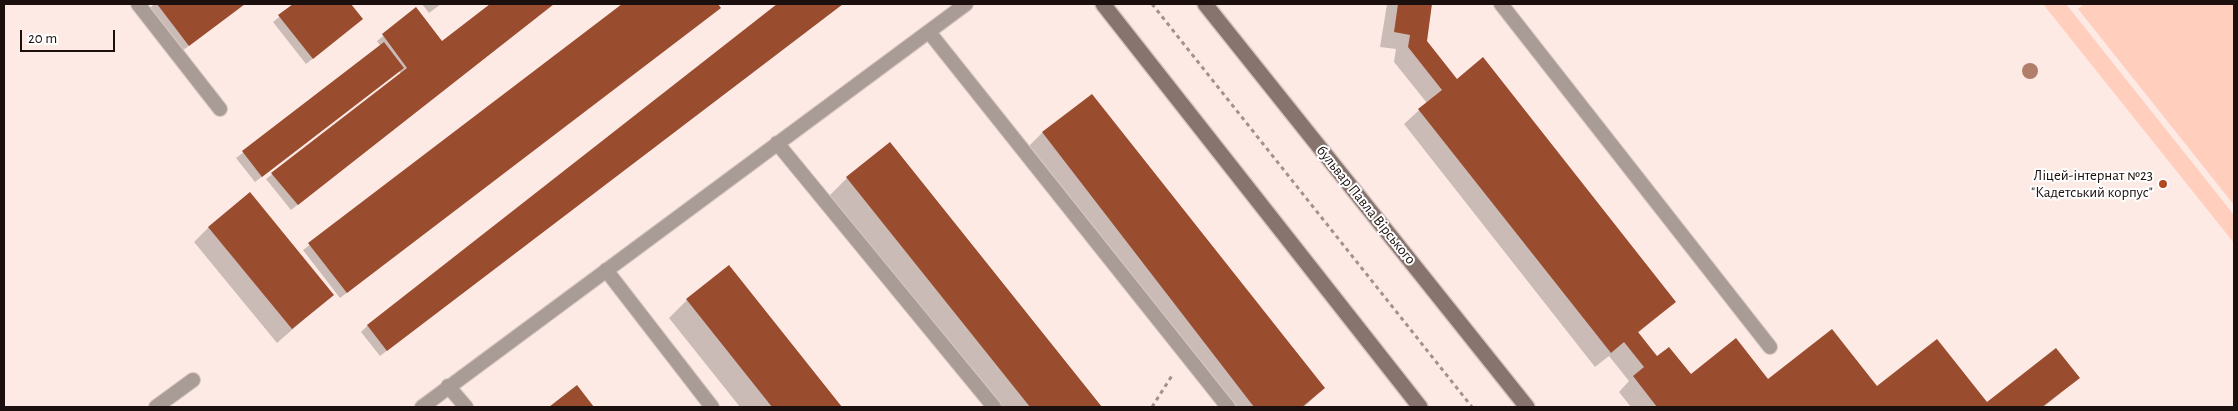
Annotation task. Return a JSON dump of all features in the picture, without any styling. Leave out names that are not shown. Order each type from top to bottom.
[{"type":"street","points":[[1103,4],[1420,407]]},
{"type":"street","name":"бульвар Павла Вірського","points":[[1205,4],[1526,407]]},
{"type":"lane","points":[[138,4],[220,109]]},
{"type":"lane","points":[[422,407],[966,4]]},
{"type":"lane","points":[[1500,4],[1770,347]]},
{"type":"lane","points":[[929,32],[1187,353],[1228,407]]},
{"type":"lane","points":[[777,143],[994,407]]},
{"type":"lane","points":[[606,270],[712,407]]},
{"type":"lane","points":[[156,407],[193,380]]},
{"type":"lane","points":[[448,386],[466,407]]},
{"type":"path","points":[[1152,4],[1472,407]]},
{"type":"path","points":[[1152,407],[1187,353]]},
{"type":"shaded area","points":[[2043,4],[2066,4],[2234,215],[2234,243]]},
{"type":"shaded area","points":[[2084,4],[2234,4],[2234,205],[2078,9]]},
{"type":"building","points":[[157,4],[245,4],[189,46]]},
{"type":"building","points":[[293,4],[351,4],[363,19],[313,59],[278,15]]},
{"type":"building","points":[[490,4],[554,4],[298,205],[271,173],[407,68],[382,34],[416,7],[442,41]]},
{"type":"building","points":[[622,4],[718,4],[721,8],[347,293],[308,243]]},
{"type":"building","points":[[777,4],[843,4],[387,351],[367,325]]},
{"type":"building","points":[[1398,4],[1432,4],[1427,41],[1457,79],[1483,57],[1676,302],[1638,332],[1657,356],[1669,347],[1691,374],[1736,338],[1768,379],[1832,329],[1877,386],[1937,339],[1987,402],[2056,348],[2080,378],[2042,407],[1657,407],[1633,376],[1644,367],[1624,342],[1611,353],[1418,109],[1442,90],[1408,47],[1410,35],[1394,32]]},
{"type":"building","points":[[384,42],[404,68],[262,177],[242,151]]},
{"type":"building","points":[[1092,94],[1325,388],[1302,407],[1254,407],[1042,132]]},
{"type":"building","points":[[890,142],[1102,407],[1030,407],[846,177]]},
{"type":"building","points":[[250,192],[334,295],[292,329],[208,227]]},
{"type":"building","points":[[729,265],[842,407],[772,407],[686,299]]},
{"type":"building","points":[[577,385],[594,407],[549,407]]},
{"type":"place","name":"Ліцей-інтернат №23 \"Кадетський корпус\"","points":[[2163,184]]}]
